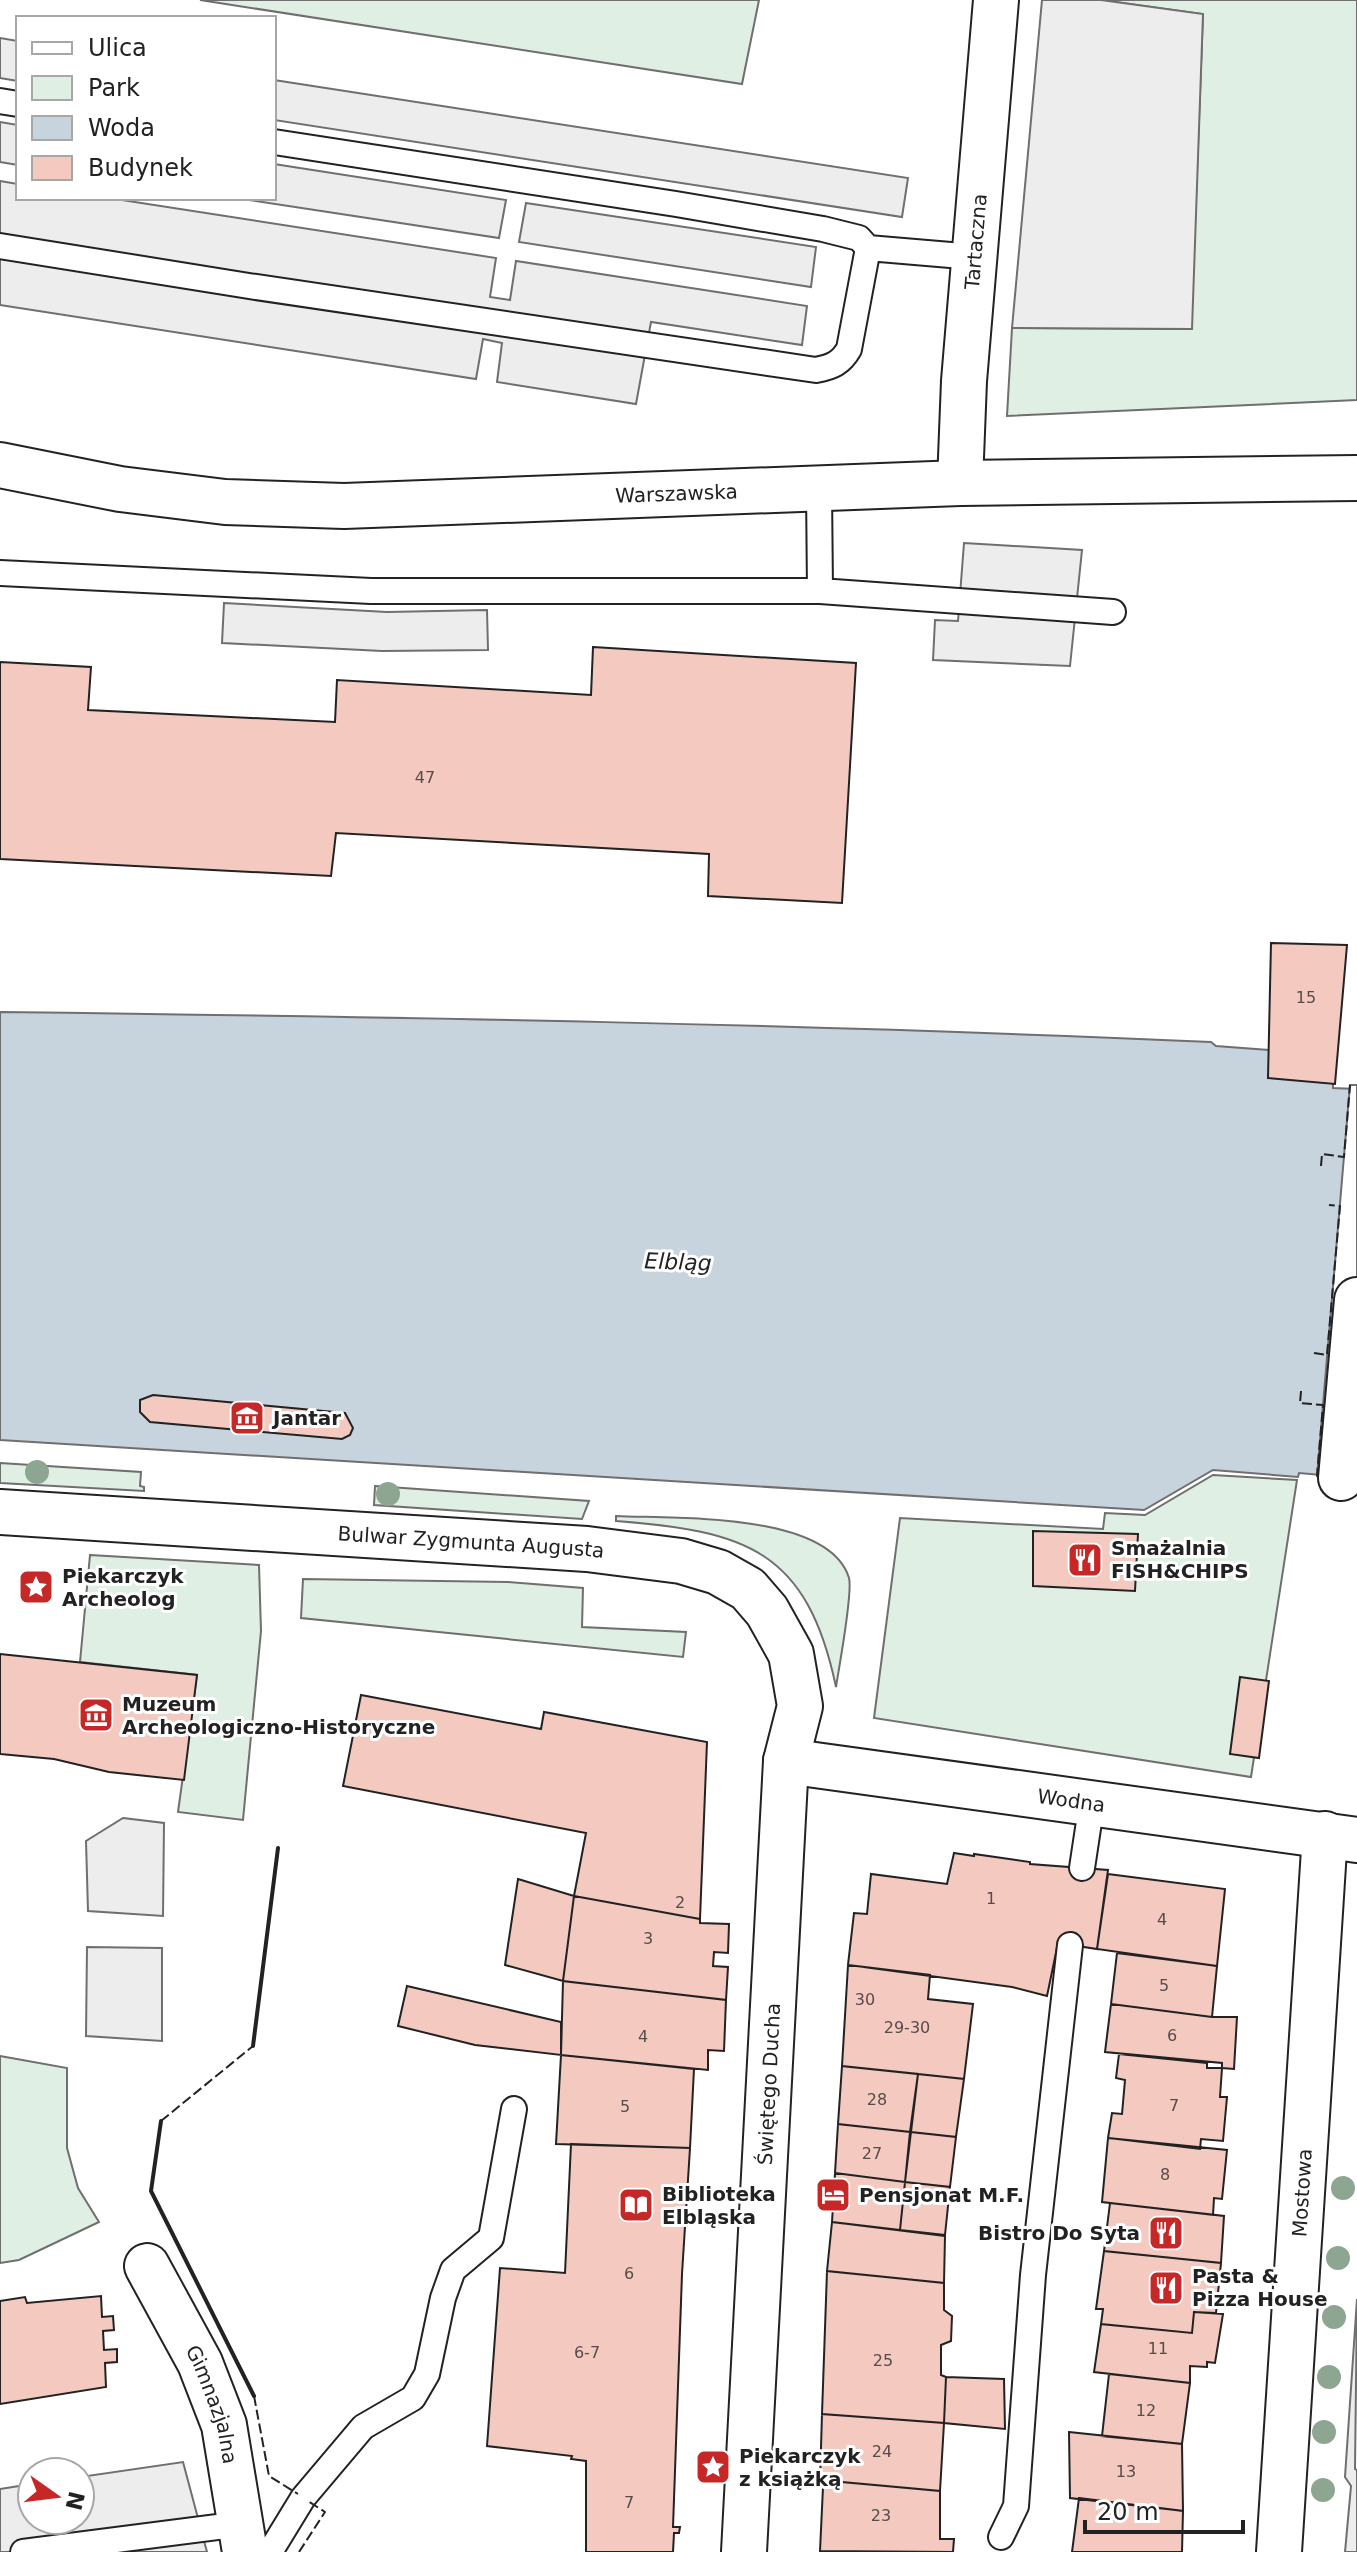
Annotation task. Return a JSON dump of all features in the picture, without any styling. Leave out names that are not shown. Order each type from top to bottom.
[{"type":"street","name":"Tartaczna","points":[[960,483],[964,381],[996,0]]},
{"type":"street","name":"Warszawska","points":[[0,465],[150,493],[225,502],[344,506],[960,483],[1357,478]]},
{"type":"street","points":[[1341,1478],[1357,1300]]},
{"type":"street","name":"Bulwar Zygmunta Augusta","points":[[0,1512],[587,1549],[681,1561],[718,1572],[748,1589],[767,1611],[791,1654],[800,1706],[786,1761]]},
{"type":"street","name":"Wodna","points":[[786,1761],[1341,1837]]},
{"type":"street","name":"Świętego Ducha","points":[[744,2552],[786,1761]]},
{"type":"street","name":"Mostowa","points":[[1279,2552],[1341,1837]]},
{"type":"street","name":"Gimnazjalna","points":[[147,2266],[200,2363],[224,2425],[252,2543]]},
{"type":"lane","points":[[276,142],[823,229],[859,238],[868,248],[974,257]]},
{"type":"lane","points":[[0,246],[816,370],[828,368],[842,360],[849,349],[868,248]]},
{"type":"lane","points":[[819,489],[820,591]]},
{"type":"lane","points":[[0,573],[371,591],[820,591],[1113,612]]},
{"type":"lane","points":[[1082,1868],[1092,1802]]},
{"type":"lane","points":[[1001,2537],[1016,2506],[1033,2275],[1070,1945]]},
{"type":"lane","points":[[23,2552],[252,2543],[303,2498],[363,2427],[413,2398],[427,2374],[443,2298],[453,2270],[491,2238],[514,2109]]},
{"type":"green space","points":[[200,0],[759,0],[742,84]]},
{"type":"green space","points":[[1101,0],[1357,0],[1357,400],[1007,416],[1012,328],[1191,329],[1203,14]]},
{"type":"green space","points":[[0,1463],[141,1472],[140,1486],[144,1487],[144,1491],[0,1483]]},
{"type":"green space","points":[[1213,1475],[1297,1480],[1251,1777],[874,1718],[900,1518],[1103,1529],[1105,1513],[1145,1515]]},
{"type":"green space","points":[[375,1486],[589,1501],[582,1519],[374,1505]]},
{"type":"green space","points":[[616,1516],[746,1523],[812,1540],[836,1556],[849,1578],[850,1586],[836,1687],[824,1641],[808,1604],[788,1576],[764,1556],[735,1542],[701,1532],[616,1521]]},
{"type":"green space","points":[[90,1555],[259,1565],[261,1631],[243,1820],[178,1812],[197,1675],[80,1662]]},
{"type":"green space","points":[[303,1579],[508,1582],[583,1588],[582,1627],[686,1632],[683,1657],[301,1618]]},
{"type":"green space","points":[[0,2056],[67,2068],[67,2148],[78,2188],[99,2222],[19,2260],[0,2263]]},
{"type":"shaded area","points":[[1042,0],[1101,0],[1203,14],[1192,329],[1012,328]]},
{"type":"shaded area","points":[[0,38],[16,41],[16,81],[0,78]]},
{"type":"shaded area","points":[[276,80],[908,178],[902,217],[276,120]]},
{"type":"shaded area","points":[[0,122],[16,125],[16,165],[0,162]]},
{"type":"shaded area","points":[[276,164],[506,200],[499,238],[249,200],[276,200]]},
{"type":"shaded area","points":[[0,181],[16,184],[16,200],[122,200],[496,258],[490,297],[510,300],[516,261],[807,306],[802,345],[651,322],[636,404],[497,382],[502,343],[483,339],[476,379],[0,305]]},
{"type":"shaded area","points":[[526,203],[816,247],[811,287],[519,242]]},
{"type":"shaded area","points":[[964,543],[1082,550],[1070,666],[933,660],[935,620],[958,621]]},
{"type":"shaded area","points":[[224,603],[387,612],[487,610],[488,650],[382,651],[222,643]]},
{"type":"shaded area","points":[[123,1818],[164,1823],[163,1916],[88,1911],[86,1841]]},
{"type":"shaded area","points":[[87,1947],[162,1948],[162,2041],[86,2036]]},
{"type":"shaded area","points":[[1357,2299],[1357,2552],[1345,2552],[1351,2486],[1345,2477]]},
{"type":"shaded area","points":[[183,2462],[207,2552],[0,2552],[0,2489],[16,2486],[16,2536],[96,2536],[96,2475]]},
{"type":"water","name":"Elbląg","points":[[0,1012],[909,1030],[1211,1042],[1216,1046],[1269,1050],[1333,1083],[1333,1088],[1357,1089],[1357,1478],[1213,1470],[1144,1510],[0,1440]]},
{"type":"pier","points":[[1350,1085],[1357,1085],[1357,1480],[1317,1476]]},
{"type":"building","points":[[593,647],[856,663],[842,903],[708,896],[709,854],[336,833],[331,876],[0,859],[0,662],[91,667],[88,710],[335,722],[337,680],[591,695]]},
{"type":"building","points":[[1271,943],[1347,945],[1335,1084],[1268,1078]]},
{"type":"building","name":"Jantar","points":[[153,1395],[345,1413],[353,1428],[350,1435],[342,1439],[150,1422],[140,1412],[140,1400]]},
{"type":"building","name":"Smażalnia FISH&CHIPS","points":[[1033,1531],[1138,1534],[1135,1591],[1033,1586]]},
{"type":"building","name":"Muzeum Archeologiczno-Historyczne","points":[[0,1654],[197,1675],[184,1780],[109,1772],[54,1759],[0,1754]]},
{"type":"building","points":[[1240,1677],[1269,1681],[1259,1758],[1230,1754]]},
{"type":"building","points":[[361,1695],[541,1729],[544,1712],[707,1742],[700,1919],[574,1896],[586,1833],[343,1786]]},
{"type":"building","points":[[954,1853],[1030,1864],[1108,1870],[1097,1949],[1058,1943],[1047,1996],[1012,1987],[848,1965],[854,1913],[867,1914],[871,1874],[947,1884]]},
{"type":"building","points":[[1108,1874],[1225,1889],[1217,1966],[1097,1949]]},
{"type":"building","points":[[518,1879],[574,1896],[563,1981],[505,1965]]},
{"type":"building","points":[[574,1896],[700,1919],[700,1923],[729,1924],[728,1953],[714,1952],[713,1966],[728,1967],[726,2000],[563,1981]]},
{"type":"building","points":[[1117,1953],[1217,1966],[1212,2017],[1111,2004]]},
{"type":"building","points":[[848,1965],[930,1975],[928,1999],[973,2004],[964,2079],[842,2066]]},
{"type":"building","points":[[563,1981],[726,2000],[724,2051],[708,2050],[708,2070],[561,2055]]},
{"type":"building","points":[[407,1986],[561,2022],[561,2055],[475,2045],[398,2026]]},
{"type":"building","points":[[1111,2004],[1212,2017],[1237,2017],[1234,2069],[1222,2068],[1222,2063],[1105,2052]]},
{"type":"building","points":[[1119,2054],[1207,2063],[1207,2068],[1222,2068],[1220,2097],[1227,2097],[1223,2141],[1201,2139],[1200,2149],[1108,2138],[1112,2113],[1122,2114],[1125,2080],[1116,2078]]},
{"type":"building","points":[[561,2055],[694,2069],[690,2148],[556,2144]]},
{"type":"building","points":[[842,2066],[918,2074],[910,2132],[838,2124]]},
{"type":"building","points":[[918,2074],[964,2079],[956,2137],[911,2132]]},
{"type":"building","points":[[838,2124],[910,2132],[905,2182],[835,2173]]},
{"type":"building","points":[[911,2132],[956,2137],[950,2187],[905,2182]]},
{"type":"building","points":[[1108,2138],[1227,2150],[1222,2199],[1214,2198],[1213,2215],[1102,2202]]},
{"type":"building","points":[[571,2144],[690,2148],[673,2527],[680,2527],[679,2533],[674,2533],[673,2552],[586,2552],[586,2461],[571,2459],[572,2456],[487,2446],[500,2268],[565,2273]]},
{"type":"building","points":[[835,2173],[905,2182],[900,2230],[832,2222]]},
{"type":"building","points":[[905,2182],[950,2187],[945,2235],[900,2230]]},
{"type":"building","points":[[1110,2203],[1224,2216],[1221,2263],[1104,2251]]},
{"type":"building","points":[[832,2222],[945,2236],[944,2283],[827,2271]]},
{"type":"building","points":[[1104,2251],[1221,2263],[1216,2313],[1194,2312],[1192,2333],[1101,2324],[1103,2309],[1096,2309]]},
{"type":"building","points":[[827,2271],[944,2283],[944,2310],[952,2316],[951,2341],[941,2345],[941,2375],[946,2377],[944,2423],[822,2414]]},
{"type":"building","points":[[101,2296],[102,2317],[113,2316],[114,2330],[103,2331],[104,2350],[117,2349],[117,2362],[105,2363],[106,2387],[0,2404],[0,2301],[25,2297],[27,2303]]},
{"type":"building","points":[[1194,2312],[1223,2314],[1215,2363],[1207,2362],[1207,2367],[1190,2366],[1190,2383],[1094,2372],[1101,2324],[1192,2333]]},
{"type":"building","points":[[1109,2374],[1190,2383],[1182,2444],[1102,2436]]},
{"type":"building","points":[[946,2377],[1004,2379],[1005,2429],[944,2423]]},
{"type":"building","points":[[822,2414],[944,2423],[940,2491],[820,2480]]},
{"type":"building","points":[[1069,2432],[1182,2444],[1183,2511],[1070,2498]]},
{"type":"building","points":[[820,2480],[940,2491],[940,2539],[954,2539],[953,2552],[820,2551],[823,2487]]},
{"type":"building","points":[[1079,2498],[1183,2511],[1182,2552],[1072,2552]]},
{"type":"fence","points":[[1321,1166],[1322,1154],[1344,1157],[1350,1085]]},
{"type":"fence","points":[[1314,1353],[1327,1355],[1340,1206],[1329,1205]]},
{"type":"fence","points":[[1301,1391],[1300,1403],[1323,1405],[1317,1476]]},
{"type":"fence","points":[[161,2121],[253,2046]]},
{"type":"fence","points":[[254,2396],[269,2476],[298,2494]]},
{"type":"fence","points":[[299,2552],[325,2512],[308,2501]]},
{"type":"wall","points":[[253,2046],[278,1848]]},
{"type":"wall","points":[[161,2121],[151,2191],[254,2396]]},
{"type":"place","name":"Jantar","points":[[247,1418]]},
{"type":"place","name":"Smażalnia FISH&CHIPS","points":[[1085,1560]]},
{"type":"place","name":"Piekarczyk Archeolog","points":[[36,1587]]},
{"type":"place","name":"Muzeum Archeologiczno-Historyczne","points":[[96,1715]]},
{"type":"place","name":"Pensjonat M.F.","points":[[833,2195]]},
{"type":"place","name":"Biblioteka Elbląska","points":[[636,2205]]},
{"type":"place","name":"Bistro Do Syta","points":[[1166,2233]]},
{"type":"place","name":"Pasta & Pizza House","points":[[1166,2288]]},
{"type":"place","name":"Piekarczyk z książką","points":[[713,2467]]}]
